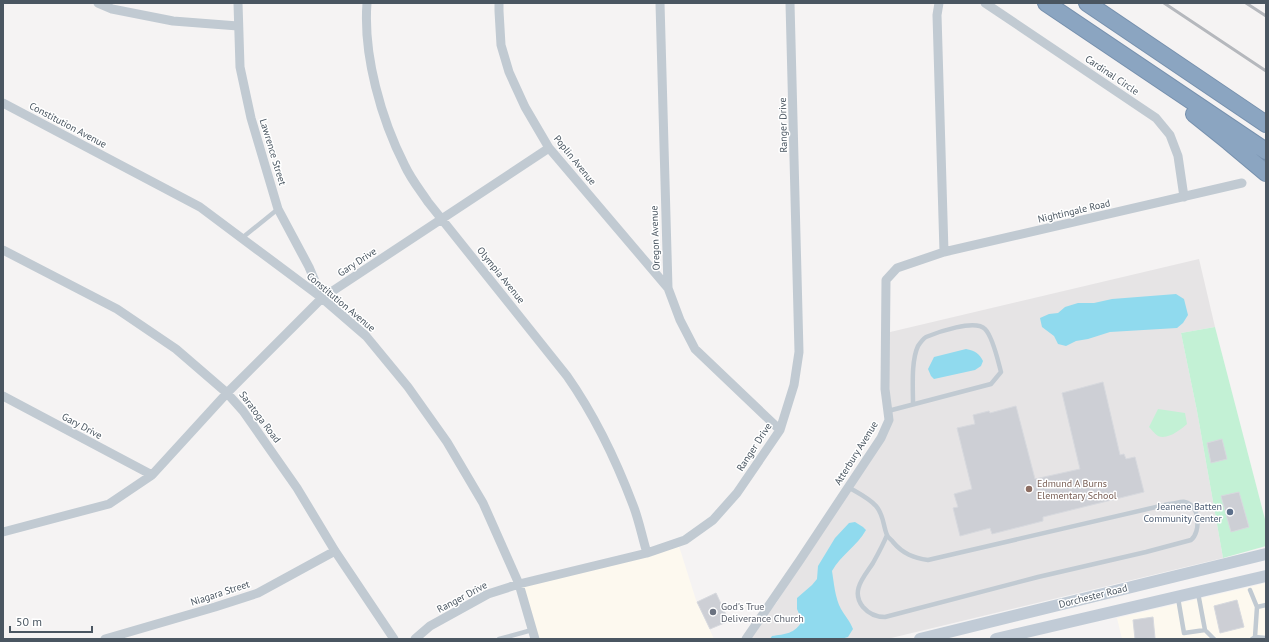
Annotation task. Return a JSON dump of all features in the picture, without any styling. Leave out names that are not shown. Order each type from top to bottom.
[{"type":"highway","points":[[1046,3],[1266,151]]},
{"type":"highway","points":[[1087,3],[1266,124]]},
{"type":"highway","points":[[1089,32],[1266,173]]},
{"type":"highway","points":[[1247,110],[1266,121]]},
{"type":"main road","name":"Dorchester Road","points":[[920,639],[1266,554]]},
{"type":"main road","name":"Dorchester Road","points":[[996,639],[1266,576]]},
{"type":"street","points":[[98,3],[112,9],[173,21],[238,26]]},
{"type":"street","name":"Lawrence Street","points":[[238,3],[240,67],[251,118],[278,209],[309,267],[322,298]]},
{"type":"street","name":"Olympia Avenue","points":[[367,3],[366,16],[371,63],[377,93],[405,166],[415,184],[442,220],[567,376],[581,396],[609,448],[633,506],[646,553]]},
{"type":"street","name":"Poplin Avenue","points":[[499,3],[502,45],[508,72],[525,107],[549,148],[668,288]]},
{"type":"street","name":"Oregon Avenue","points":[[660,3],[668,288],[680,320],[694,349],[780,430]]},
{"type":"street","name":"Ranger Drive","points":[[415,639],[430,626],[488,594],[519,584],[646,553],[685,540],[713,520],[737,493],[780,430],[794,385],[799,352],[790,3]]},
{"type":"street","points":[[939,3],[937,15],[944,252]]},
{"type":"street","name":"Cardinal Circle","points":[[986,3],[1156,118],[1170,135],[1178,156],[1184,197]]},
{"type":"street","name":"Constitution Avenue","points":[[3,103],[200,207],[322,298],[366,336],[408,387],[447,442],[483,503],[519,584],[535,639]]},
{"type":"street","name":"Gary Drive","points":[[3,532],[108,504],[152,475],[226,393],[322,298],[549,148]]},
{"type":"street","name":"Nightingale Road","points":[[912,264],[944,252],[1242,183]]},
{"type":"street","name":"Saratoga Road","points":[[3,250],[117,309],[176,349],[226,393],[243,411],[298,488],[335,551],[394,639]]},
{"type":"street","name":"Atterbury Avenue","points":[[746,639],[881,438],[889,420],[885,389],[886,280],[897,268],[912,264]]},
{"type":"street","name":"Gary Drive","points":[[3,396],[152,475]]},
{"type":"street","name":"Niagara Street","points":[[105,639],[258,593],[335,551]]},
{"type":"lane","points":[[242,238],[278,209]]},
{"type":"lane","points":[[888,411],[991,384],[1001,372],[995,349],[984,329],[974,324],[954,328],[924,338],[918,346],[913,369],[913,404]]},
{"type":"lane","points":[[848,487],[866,497],[876,506],[882,516],[887,535],[906,554],[918,559],[928,560],[1169,504],[1185,502],[1195,511],[1198,526],[1196,534],[1191,540],[1038,577],[885,617],[876,617],[866,611],[858,600],[858,585],[882,547],[887,535]]},
{"type":"lane","points":[[1250,590],[1257,607],[1253,638],[1266,638]]},
{"type":"lane","points":[[1198,592],[1205,630],[1214,639]]},
{"type":"lane","points":[[1178,596],[1184,633],[1205,630]]},
{"type":"lane","points":[[1257,607],[1266,605]]},
{"type":"lane","points":[[499,639],[532,630]]},
{"type":"shaded area","name":"Edmund A Burns Elementary School","points":[[1199,259],[1215,327],[1181,333],[1197,411],[1223,558],[887,639],[748,639],[777,602],[889,420],[886,333]]},
{"type":"shaded area","points":[[678,543],[696,600],[714,639],[535,639],[519,584]]},
{"type":"shaded area","points":[[1266,583],[1266,639],[1122,639],[1117,618]]},
{"type":"green space","points":[[1215,327],[1266,523],[1266,546],[1223,558],[1197,411],[1181,333]]},
{"type":"green space","points":[[1158,409],[1185,413],[1187,424],[1170,436],[1158,436],[1149,427]]},
{"type":"water","points":[[1176,294],[1184,299],[1188,315],[1183,323],[1177,328],[1110,332],[1076,341],[1066,346],[1058,344],[1054,336],[1042,327],[1040,318],[1049,314],[1058,313],[1065,307],[1078,303],[1094,303],[1112,299]]},
{"type":"water","points":[[966,349],[980,356],[983,361],[981,366],[975,370],[934,379],[931,376],[928,369],[934,357]]},
{"type":"water","points":[[855,522],[866,530],[832,571],[837,600],[853,629],[848,637],[841,639],[770,639],[772,636],[793,631],[802,621],[797,609],[797,598],[817,579],[818,566],[835,538],[849,523]]},
{"type":"building","name":"Edmund A Burns Elementary School","points":[[1103,382],[1120,455],[1124,454],[1126,459],[1135,457],[1144,492],[1043,517],[1043,521],[992,534],[990,528],[960,536],[953,508],[958,507],[954,494],[972,489],[957,428],[975,424],[973,415],[989,411],[990,413],[1016,406],[1035,479],[1080,469],[1062,393]]},
{"type":"building","points":[[1222,439],[1227,459],[1211,463],[1207,443]]},
{"type":"building","points":[[1239,492],[1249,527],[1231,532],[1221,496]]},
{"type":"building","name":"God's True Deliverance Church","points":[[716,593],[729,621],[710,629],[697,602]]},
{"type":"building","points":[[1237,600],[1244,627],[1220,633],[1214,606]]},
{"type":"building","points":[[1153,617],[1155,638],[1135,639],[1133,620]]},
{"type":"railway","points":[[1164,3],[1266,71]]},
{"type":"railway","points":[[1246,3],[1266,16]]},
{"type":"place","name":"Edmund A Burns Elementary School","points":[[1029,489]]},
{"type":"place","name":"Jeanene Batten Community Center","points":[[1230,512]]},
{"type":"place","name":"God's True Deliverance Church","points":[[713,612]]}]
